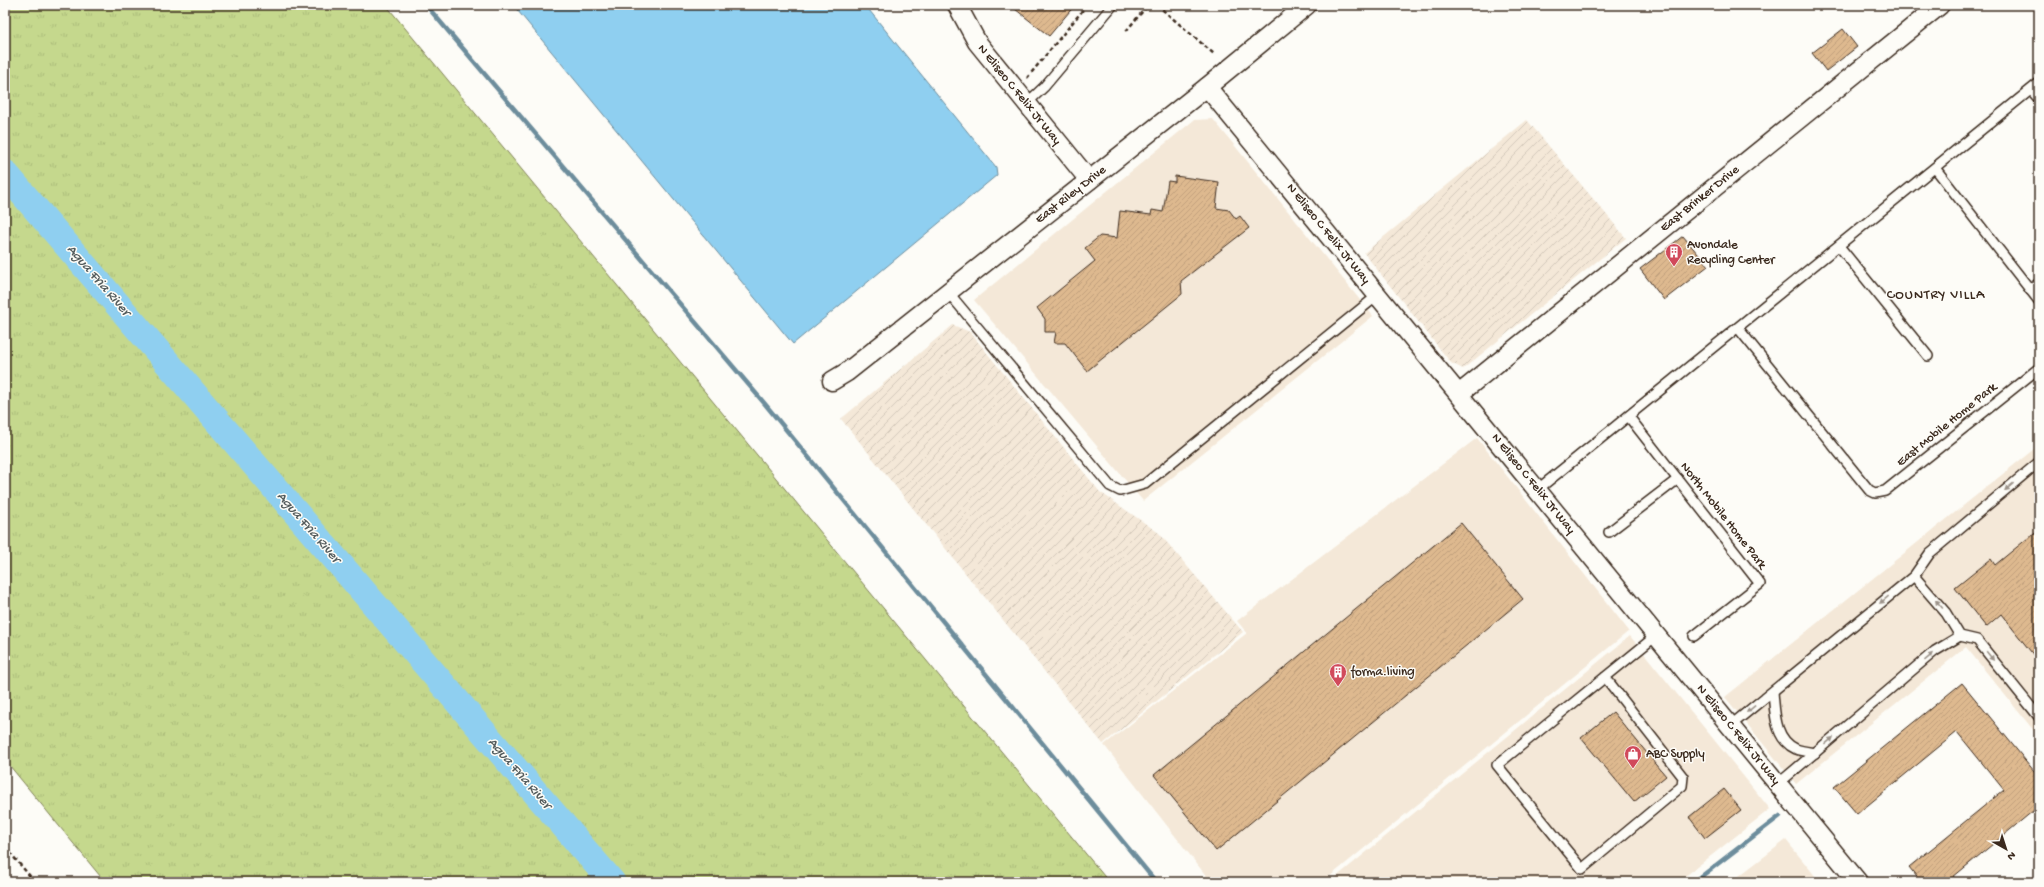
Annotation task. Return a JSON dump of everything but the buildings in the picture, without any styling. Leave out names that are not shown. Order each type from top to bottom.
[{"type":"street","name":"N Eliseo C Felix Jr Way","points":[[957,5],[976,42],[1089,180]]},
{"type":"street","name":"East Riley Drive","points":[[832,381],[847,372],[1207,87],[1308,5]]},
{"type":"street","name":"East Brinker Drive","points":[[1459,394],[1940,5]]},
{"type":"street","name":"N Eliseo C Felix Jr Way","points":[[1207,87],[1858,882]]},
{"type":"lane","points":[[1026,104],[1044,87],[1113,5]]},
{"type":"lane","points":[[1537,490],[1629,417],[2039,83]]},
{"type":"lane","points":[[2031,90],[2039,100]]},
{"type":"lane","points":[[1935,168],[2039,301]]},
{"type":"lane","points":[[1839,246],[1928,356]]},
{"type":"lane","points":[[2030,290],[2039,283]]},
{"type":"lane","points":[[948,292],[1110,486],[1120,491],[1144,484],[1378,295]]},
{"type":"lane","name":"East Mobile Home Park","points":[[1738,328],[1869,490],[1875,492],[1885,491],[2039,368]]},
{"type":"lane","name":"North Mobile Home Park","points":[[1629,417],[1760,584],[1694,636]]},
{"type":"lane","points":[[1730,726],[1914,576],[1930,552],[2039,462]]},
{"type":"lane","points":[[1609,532],[1678,479]]},
{"type":"lane","points":[[1914,576],[1946,614],[1960,636],[1977,640],[2039,717]]},
{"type":"lane","points":[[1605,677],[1683,777],[1682,786],[1582,869],[1498,765],[1605,677],[1657,635]]},
{"type":"lane","points":[[1778,784],[1935,652],[1960,636]]},
{"type":"lane","points":[[1773,692],[1776,725],[1784,740],[1796,749],[1814,753]]},
{"type":"path","points":[[1024,82],[1087,5]]},
{"type":"path","points":[[1126,31],[1148,5]]},
{"type":"path","points":[[1157,5],[1214,54]]},
{"type":"path","points":[[5,847],[35,882]]},
{"type":"shaded area","points":[[1213,119],[1373,316],[1143,501],[974,300],[1194,120]]},
{"type":"shaded area","points":[[1527,120],[1626,238],[1463,369],[1451,363],[1364,253]]},
{"type":"shaded area","points":[[953,325],[970,332],[1100,492],[1159,533],[1243,632],[1103,744],[841,419]]},
{"type":"shaded area","points":[[1477,438],[1629,631],[1323,882],[1211,882],[1104,745],[1247,633],[1237,621]]},
{"type":"shaded area","points":[[2039,445],[2039,737],[1966,647],[1796,784],[1725,697]]},
{"type":"shaded area","points":[[1630,636],[1770,809],[1678,882],[1330,882]]},
{"type":"shaded area","points":[[1786,840],[1820,882],[1731,882]]},
{"type":"green space","points":[[5,5],[386,5],[1109,882],[105,882],[5,760]]},
{"type":"water","points":[[513,5],[865,5],[996,167],[997,175],[793,344]]},
{"type":"waterway","points":[[426,5],[765,404],[1156,882]]},
{"type":"waterway","name":"Agua Fria River","points":[[5,173],[612,882]]},
{"type":"waterway","points":[[1694,882],[1780,816]]},
{"type":"place","name":"Avondale Recycling Center","points":[[1674,267]]},
{"type":"place","name":"forma.living","points":[[1338,687]]},
{"type":"place","name":"ABC Supply","points":[[1633,769]]},
{"type":"district","name":"COUNTRY VILLA","points":[[1936,295]]}]
